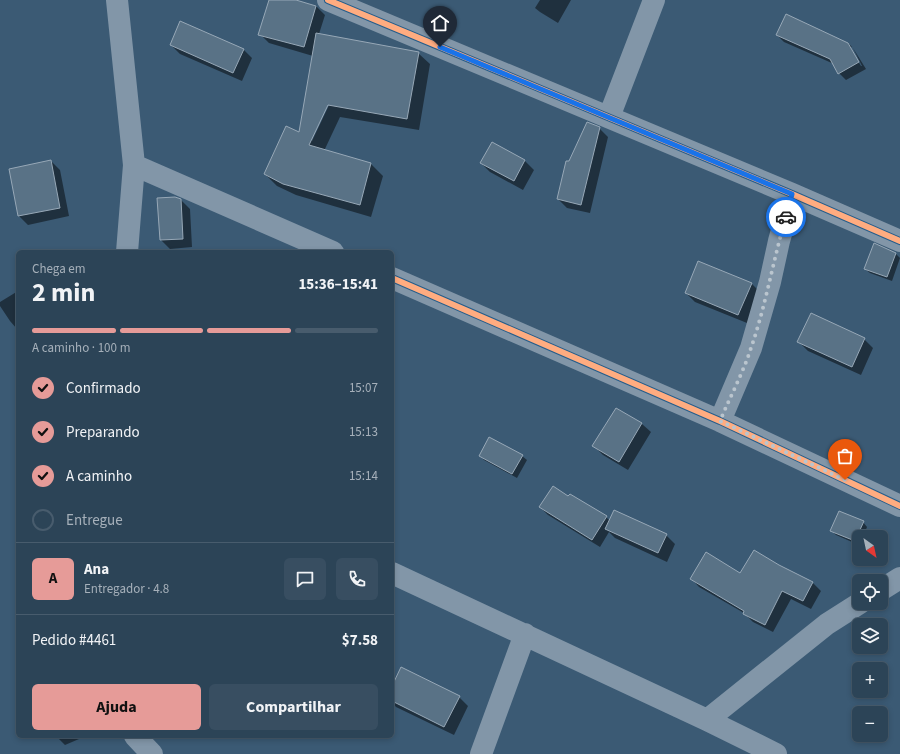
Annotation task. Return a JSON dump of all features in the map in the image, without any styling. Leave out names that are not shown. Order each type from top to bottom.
[{"type":"street","points":[[117,0],[134,165],[127,250]]},
{"type":"street","points":[[328,0],[792,194],[900,241]]},
{"type":"street","points":[[609,117],[654,0]]},
{"type":"street","points":[[134,165],[328,250]]},
{"type":"street","points":[[720,421],[751,348],[770,282],[779,241],[792,194]]},
{"type":"street","points":[[394,279],[720,421],[900,506]]},
{"type":"street","points":[[394,574],[525,634],[776,754]]},
{"type":"street","points":[[888,586],[900,578]]},
{"type":"street","points":[[707,720],[827,624],[852,608]]},
{"type":"street","points":[[481,754],[525,634]]},
{"type":"street","points":[[137,738],[152,754]]},
{"type":"building","points":[[269,0],[296,0],[316,6],[304,47],[258,35]]},
{"type":"building","points":[[786,14],[848,43],[859,62],[838,74],[830,59],[776,35]]},
{"type":"building","points":[[180,21],[244,49],[233,73],[170,45]]},
{"type":"building","points":[[316,33],[419,52],[407,119],[328,105],[309,145],[371,163],[360,205],[283,184],[264,174],[286,126],[299,132]]},
{"type":"building","points":[[587,122],[600,127],[581,205],[557,199],[566,161],[569,161]]},
{"type":"building","points":[[492,142],[525,160],[514,181],[480,163]]},
{"type":"building","points":[[51,160],[60,208],[18,216],[9,169]]},
{"type":"building","points":[[175,197],[181,199],[183,239],[160,240],[157,198]]},
{"type":"building","points":[[874,243],[896,253],[887,277],[864,269]]},
{"type":"building","points":[[698,261],[752,283],[738,315],[685,293]]},
{"type":"building","points":[[811,313],[865,338],[852,367],[797,342]]},
{"type":"building","points":[[616,408],[642,423],[619,462],[592,446]]},
{"type":"building","points":[[489,437],[523,455],[512,474],[479,456]]},
{"type":"building","points":[[553,486],[568,496],[570,494],[607,516],[592,540],[539,507]]},
{"type":"building","points":[[614,510],[667,534],[658,553],[605,529]]},
{"type":"building","points":[[839,511],[864,521],[860,530],[852,530],[852,540],[830,531]]},
{"type":"building","points":[[754,550],[779,565],[813,582],[803,601],[782,591],[765,625],[743,614],[744,611],[690,579],[706,552],[740,573]]},
{"type":"building","points":[[401,667],[460,696],[444,727],[394,702],[394,682]]},
{"type":"cycle path","points":[[328,0],[792,194],[900,241]]},
{"type":"cycle path","points":[[394,279],[720,421],[900,506]]},
{"type":"way so far","points":[[786,217],[770,282],[751,348],[720,421],[845,480]]},
{"type":"route","points":[[440,47],[792,194],[786,217]]}]
